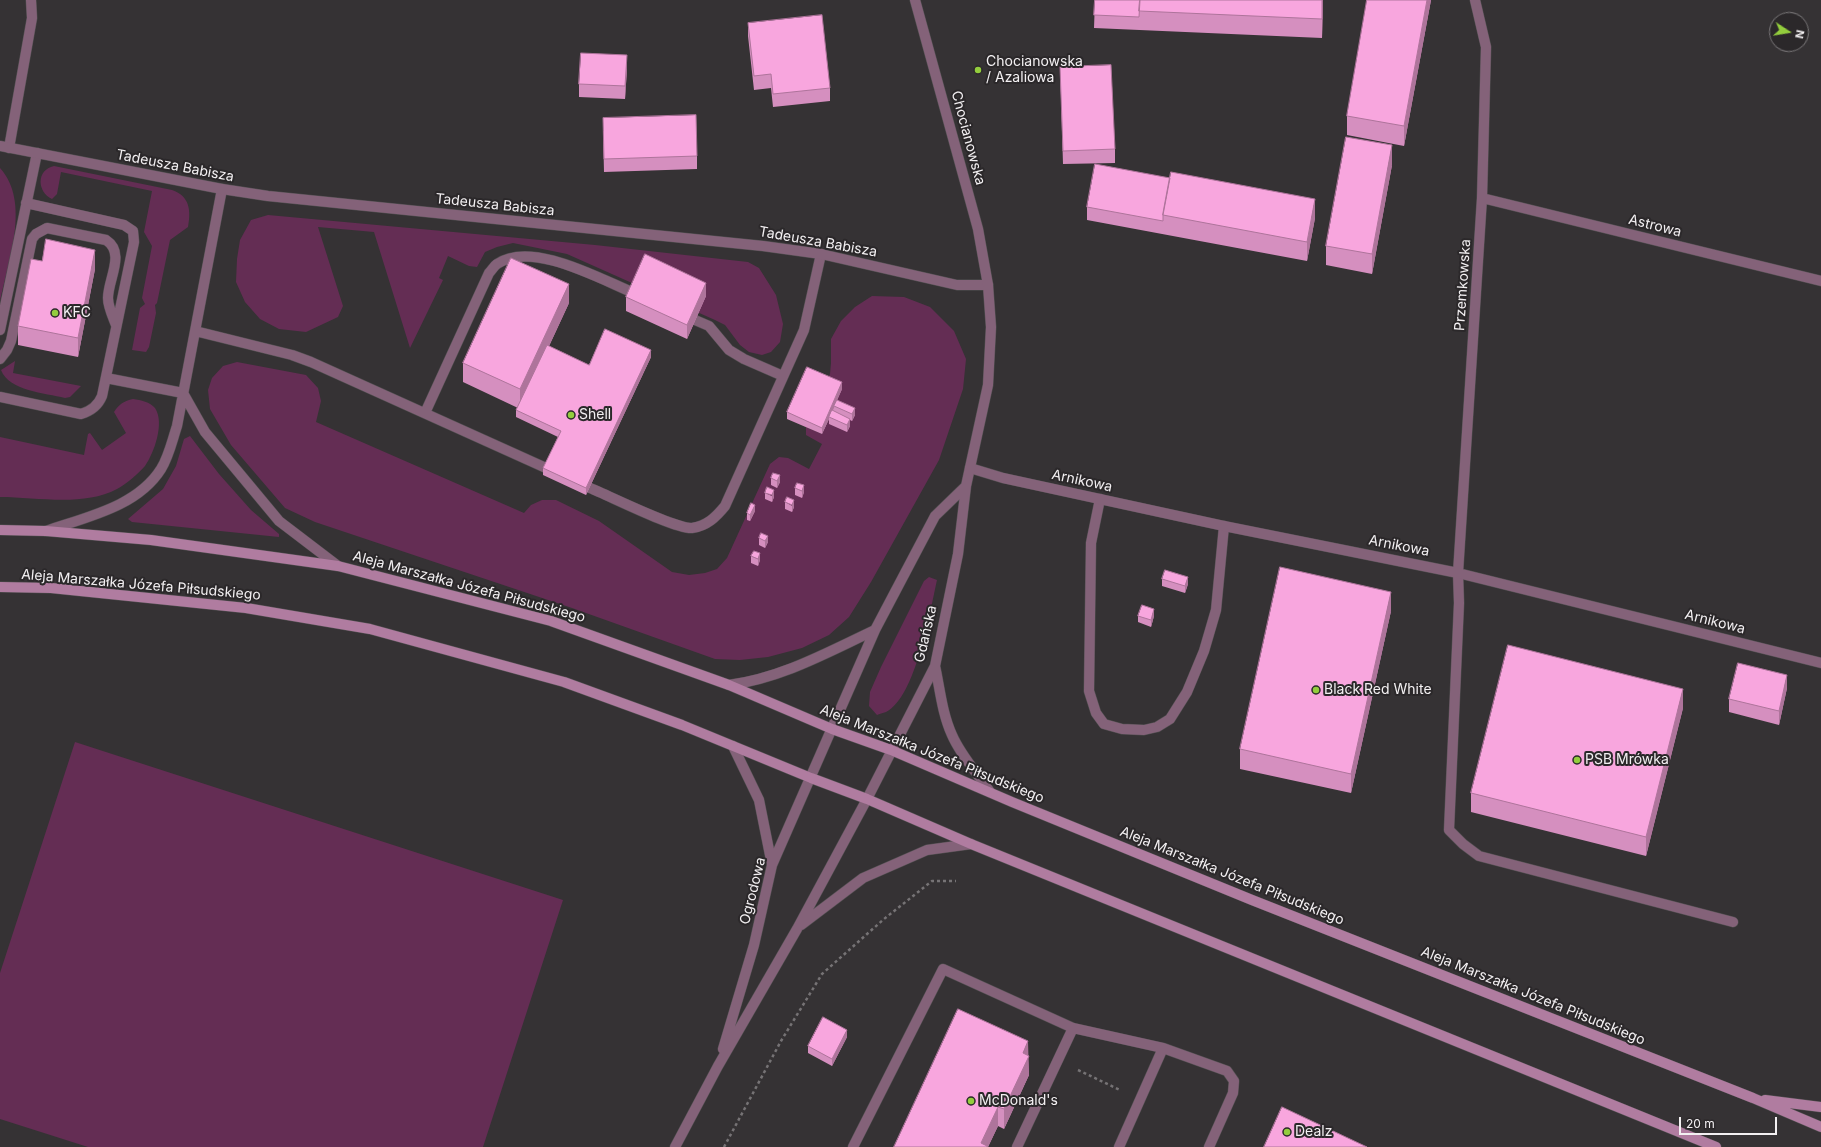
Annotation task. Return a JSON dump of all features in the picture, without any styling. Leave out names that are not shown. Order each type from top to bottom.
[{"type":"main road","name":"Aleja Marszałka Józefa Piłsudskiego","points":[[0,530],[46,531],[151,540],[338,566],[551,621],[729,685],[832,729],[892,750],[1252,900],[1753,1098],[1821,1128]]},
{"type":"main road","name":"Aleja Marszałka Józefa Piłsudskiego","points":[[0,586],[51,588],[246,608],[370,629],[564,682],[682,725],[811,778],[867,799],[970,844],[1716,1147]]},
{"type":"main road","points":[[1753,1098],[1821,1107]]},
{"type":"street","points":[[4,146],[32,18],[31,0]]},
{"type":"street","name":"Chocianowska","points":[[915,0],[978,229],[988,285]]},
{"type":"street","name":"Przemkowska","points":[[1475,0],[1486,47],[1482,198],[1458,573],[1459,603],[1449,830],[1478,856],[1733,922]]},
{"type":"street","name":"Tadeusza Babisza","points":[[4,146],[222,189],[268,196],[764,246],[821,254],[957,285],[988,285]]},
{"type":"street","points":[[0,330],[37,153]]},
{"type":"street","points":[[46,531],[101,513],[119,505],[149,484],[161,469],[170,452],[183,393],[222,189]]},
{"type":"street","name":"Astrowa","points":[[1482,198],[1821,281]]},
{"type":"street","points":[[0,397],[81,414],[92,410],[100,401],[134,242],[132,231],[124,225],[26,203]]},
{"type":"street","points":[[0,358],[12,341],[32,239],[36,234],[47,228],[106,240],[110,243],[116,260],[108,299],[116,327]]},
{"type":"street","points":[[590,488],[676,525],[692,528],[706,524],[717,516],[725,506],[804,330],[821,254]]},
{"type":"street","points":[[425,414],[486,280],[495,264],[507,258],[527,256],[545,258],[563,263],[634,293]]},
{"type":"street","name":"Gdańska","points":[[867,799],[935,666],[958,554],[966,486],[988,385],[991,327],[988,285]]},
{"type":"street","points":[[695,320],[709,326],[729,350],[744,359],[783,376]]},
{"type":"street","points":[[195,331],[292,355],[546,468]]},
{"type":"street","points":[[106,378],[183,393],[206,432],[279,521],[338,566]]},
{"type":"street","name":"Arnikowa","points":[[970,468],[1002,478],[1224,526],[1458,573],[1821,663]]},
{"type":"street","points":[[832,729],[875,630],[934,516],[966,486]]},
{"type":"street","points":[[1100,499],[1091,543],[1089,691],[1096,713],[1104,724],[1122,729],[1144,730],[1157,727],[1170,719],[1187,692],[1204,652],[1216,610],[1224,526]]},
{"type":"street","points":[[729,685],[751,682],[779,674],[875,630]]},
{"type":"street","points":[[935,666],[944,712],[952,736],[964,756],[990,792]]},
{"type":"street","name":"Ogrodowa","points":[[718,1066],[754,945],[772,864],[832,729]]},
{"type":"street","points":[[733,746],[759,800],[772,864]]},
{"type":"street","name":"Ogrodowa","points":[[675,1147],[718,1066],[796,929],[867,799]]},
{"type":"street","points":[[796,929],[863,878],[927,850],[970,844]]},
{"type":"street","points":[[854,1144],[943,969],[1073,1028],[1163,1048],[1227,1071],[1234,1081],[1233,1093],[1209,1147]]},
{"type":"street","points":[[1017,1147],[1073,1028]]},
{"type":"street","points":[[1119,1147],[1163,1048]]},
{"type":"path","points":[[724,1147],[781,1041],[822,974],[884,919],[932,881],[956,881]]},
{"type":"path","points":[[1057,1061],[1126,1093]]},
{"type":"shaded area","points":[[54,166],[172,190],[183,196],[186,200],[189,210],[188,227],[170,240],[157,303],[155,305],[156,313],[149,347],[146,352],[132,350],[140,308],[145,304],[142,298],[152,246],[144,232],[152,191],[61,172],[57,194],[52,199],[43,191],[41,181],[44,172],[48,168]]},
{"type":"shaded area","points":[[0,168],[9,182],[14,198],[16,215],[12,251],[0,302]]},
{"type":"shaded area","points":[[268,215],[595,245],[748,262],[759,268],[776,295],[783,324],[780,342],[771,352],[762,355],[749,352],[740,345],[725,325],[715,320],[567,254],[513,243],[485,252],[477,267],[469,266],[448,256],[439,278],[443,280],[410,348],[374,232],[318,227],[343,306],[338,317],[306,332],[279,329],[260,319],[245,302],[236,282],[240,240],[251,220]]},
{"type":"shaded area","points":[[872,296],[904,297],[930,307],[954,331],[966,359],[963,389],[939,460],[871,582],[849,617],[829,635],[802,648],[768,657],[740,660],[715,659],[572,608],[315,522],[285,508],[231,445],[210,409],[208,390],[212,378],[223,366],[237,362],[306,375],[318,388],[321,401],[316,422],[524,513],[531,505],[542,500],[556,500],[599,521],[672,572],[689,575],[705,573],[717,569],[727,558],[770,464],[779,457],[788,458],[809,469],[822,444],[806,435],[806,427],[822,434],[826,382],[830,374],[831,339],[841,321],[855,307]]},
{"type":"shaded area","points":[[15,361],[13,373],[81,386],[70,397],[65,398],[19,387],[5,377],[1,370]]},
{"type":"shaded area","points":[[133,399],[148,403],[155,408],[158,414],[159,430],[152,454],[145,466],[124,484],[104,495],[90,498],[60,500],[0,497],[0,437],[84,455],[88,434],[90,433],[102,450],[126,433],[114,412],[122,403]]},
{"type":"shaded area","points":[[190,436],[219,474],[251,510],[279,534],[279,537],[132,522],[128,519],[163,489],[176,466],[184,439]]},
{"type":"shaded area","points":[[929,577],[937,580],[926,631],[913,672],[906,689],[897,703],[886,712],[877,715],[869,706],[870,692],[924,581]]},
{"type":"shaded area","points":[[75,742],[563,900],[483,1147],[88,1147],[0,1119],[0,973]]},
{"type":"building","points":[[1095,0],[1140,0],[1139,17],[1094,15]]},
{"type":"building","points":[[1140,0],[1322,0],[1322,19],[1139,11]]},
{"type":"building","points":[[1367,0],[1427,0],[1404,126],[1347,116]]},
{"type":"building","points":[[822,15],[830,88],[773,94],[771,74],[754,76],[748,23]]},
{"type":"building","points":[[581,53],[627,55],[625,86],[579,84]]},
{"type":"building","points":[[1111,65],[1115,149],[1063,151],[1060,67]]},
{"type":"building","points":[[696,115],[697,156],[604,159],[603,118]]},
{"type":"building","points":[[1346,137],[1392,145],[1372,254],[1326,246]]},
{"type":"building","points":[[1095,164],[1170,178],[1163,221],[1087,207]]},
{"type":"building","points":[[1171,172],[1315,199],[1307,242],[1163,215]]},
{"type":"building","name":"KFC","points":[[46,239],[95,250],[78,338],[18,326],[31,259],[42,261]]},
{"type":"building","points":[[645,254],[706,283],[687,325],[626,297]]},
{"type":"building","points":[[511,258],[569,284],[520,389],[463,363]]},
{"type":"building","name":"Shell","points":[[605,329],[651,350],[586,488],[543,468],[561,431],[516,410],[547,345],[589,365]]},
{"type":"building","points":[[807,367],[842,382],[822,428],[787,412]]},
{"type":"building","points":[[837,400],[855,408],[852,414],[834,406]]},
{"type":"building","points":[[832,410],[850,419],[847,425],[829,417]]},
{"type":"building","points":[[773,473],[780,475],[777,481],[771,478]]},
{"type":"building","points":[[797,483],[804,485],[802,491],[795,488]]},
{"type":"building","points":[[767,487],[774,490],[772,495],[765,493]]},
{"type":"building","points":[[787,497],[794,500],[792,505],[785,502]]},
{"type":"building","points":[[751,503],[755,505],[750,515],[747,513]]},
{"type":"building","points":[[761,533],[768,536],[765,541],[759,538]]},
{"type":"building","points":[[754,551],[760,553],[758,559],[751,556]]},
{"type":"building","name":"Black Red White","points":[[1280,567],[1391,592],[1351,774],[1240,749]]},
{"type":"building","points":[[1165,570],[1188,577],[1185,586],[1162,579]]},
{"type":"building","points":[[1142,605],[1154,609],[1151,620],[1138,616]]},
{"type":"building","name":"PSB Mrówka","points":[[1508,645],[1683,689],[1646,837],[1471,793]]},
{"type":"building","points":[[1738,663],[1787,675],[1779,711],[1729,699]]},
{"type":"building","name":"McDonald's","points":[[958,1009],[1028,1041],[1023,1053],[1029,1056],[1004,1109],[998,1107],[981,1143],[987,1147],[894,1147]]},
{"type":"building","points":[[823,1017],[847,1030],[832,1059],[808,1046]]},
{"type":"building","points":[[1282,1107],[1367,1147],[1264,1147]]},
{"type":"place","name":"Chocianowska / Azaliowa","points":[[978,70]]},
{"type":"place","name":"KFC","points":[[55,313]]},
{"type":"place","name":"Shell","points":[[571,415]]},
{"type":"place","name":"Black Red White","points":[[1316,690]]},
{"type":"place","name":"PSB Mrówka","points":[[1577,760]]},
{"type":"place","name":"McDonald's","points":[[971,1101]]},
{"type":"place","name":"Dealz","points":[[1287,1132]]}]
